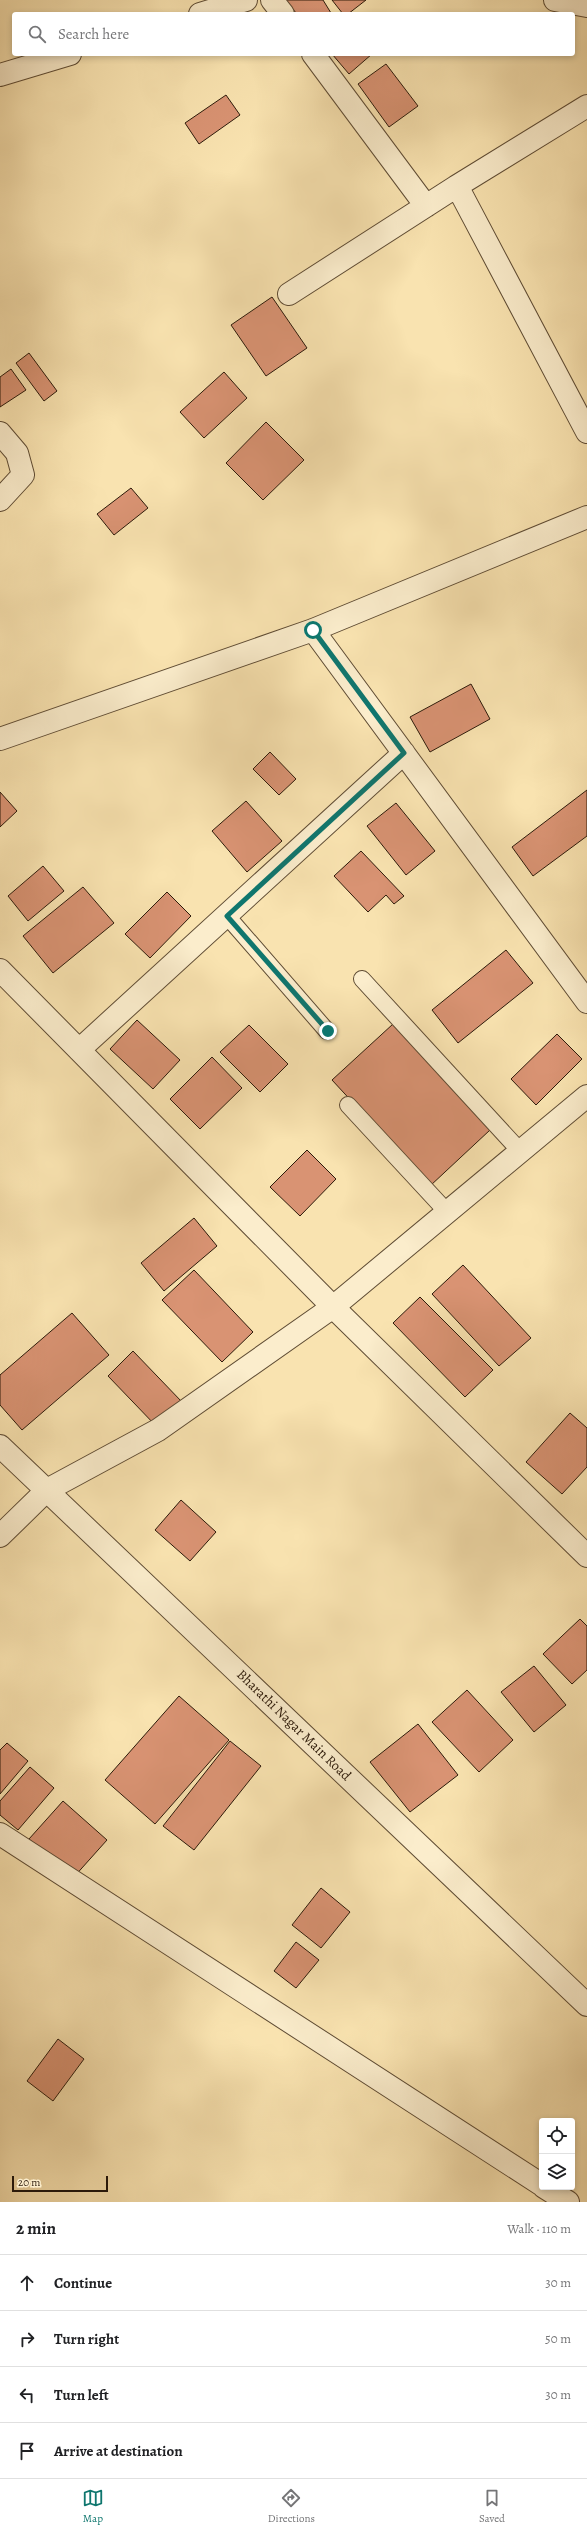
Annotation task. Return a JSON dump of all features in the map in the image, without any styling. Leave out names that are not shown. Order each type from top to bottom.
[{"type":"street","points":[[207,12],[246,0]]},
{"type":"street","points":[[272,0],[281,12]]},
{"type":"street","points":[[555,0],[583,4]]},
{"type":"street","points":[[0,75],[63,56]]},
{"type":"street","points":[[314,56],[426,206]]},
{"type":"street","points":[[289,294],[457,186],[587,106]]},
{"type":"street","points":[[457,186],[587,432]]},
{"type":"street","points":[[0,433],[17,453],[23,475],[0,500]]},
{"type":"street","points":[[0,739],[313,630],[587,517]]},
{"type":"street","points":[[313,630],[587,1002]]},
{"type":"street","points":[[79,1050],[404,753]]},
{"type":"street","points":[[0,970],[333,1307],[587,1556]]},
{"type":"street","points":[[0,1536],[47,1490],[158,1430],[333,1307],[587,1096]]},
{"type":"street","name":"Bharathi Nagar Main Road","points":[[0,1446],[587,2004]]},
{"type":"street","points":[[0,1834],[539,2183]]},
{"type":"street","points":[[549,2190],[568,2202]]},
{"type":"lane","points":[[227,916],[328,1031]]},
{"type":"lane","points":[[362,979],[520,1151]]},
{"type":"lane","points":[[348,1105],[447,1212]]},
{"type":"building","points":[[285,0],[323,0],[330,12],[295,12]]},
{"type":"building","points":[[332,0],[366,0],[351,12],[341,12]]},
{"type":"building","points":[[334,56],[370,56],[349,74]]},
{"type":"building","points":[[386,64],[418,106],[389,127],[358,84]]},
{"type":"building","points":[[226,95],[240,115],[199,144],[185,123]]},
{"type":"building","points":[[272,297],[307,348],[266,376],[231,325]]},
{"type":"building","points":[[29,353],[57,391],[44,401],[16,363]]},
{"type":"building","points":[[11,369],[26,390],[0,407],[0,377]]},
{"type":"building","points":[[224,372],[247,398],[204,438],[180,412]]},
{"type":"building","points":[[266,422],[304,460],[263,500],[226,463]]},
{"type":"building","points":[[131,488],[148,508],[114,535],[97,514]]},
{"type":"building","points":[[471,684],[490,719],[430,752],[410,717]]},
{"type":"building","points":[[270,752],[296,779],[279,795],[253,769]]},
{"type":"building","points":[[587,790],[587,836],[533,876],[512,847]]},
{"type":"building","points":[[0,792],[17,811],[0,827]]},
{"type":"building","points":[[246,801],[282,841],[247,872],[212,831]]},
{"type":"building","points":[[396,803],[435,851],[406,875],[367,826]]},
{"type":"building","points":[[361,851],[404,896],[394,904],[386,895],[368,912],[334,876]]},
{"type":"building","points":[[43,866],[64,891],[28,921],[8,896]]},
{"type":"building","points":[[83,887],[114,923],[53,973],[23,936]]},
{"type":"building","points":[[167,892],[191,916],[150,958],[125,934]]},
{"type":"building","points":[[506,950],[533,983],[458,1043],[432,1010]]},
{"type":"building","points":[[137,1020],[180,1060],[153,1089],[110,1049]]},
{"type":"building","points":[[393,1024],[490,1130],[430,1186],[332,1080]]},
{"type":"building","points":[[249,1025],[288,1064],[260,1092],[220,1052]]},
{"type":"building","points":[[557,1034],[582,1059],[536,1105],[511,1079]]},
{"type":"building","points":[[212,1057],[242,1088],[200,1129],[170,1099]]},
{"type":"building","points":[[307,1150],[336,1179],[300,1216],[270,1187]]},
{"type":"building","points":[[194,1218],[217,1246],[164,1291],[141,1263]]},
{"type":"building","points":[[463,1265],[531,1338],[499,1366],[432,1294]]},
{"type":"building","points":[[194,1270],[253,1332],[222,1362],[162,1300]]},
{"type":"building","points":[[420,1297],[493,1370],[465,1397],[393,1323]]},
{"type":"building","points":[[72,1313],[109,1355],[22,1430],[0,1405],[0,1375]]},
{"type":"building","points":[[133,1351],[182,1402],[157,1427],[108,1376]]},
{"type":"building","points":[[570,1413],[587,1428],[587,1467],[562,1494],[526,1462]]},
{"type":"building","points":[[181,1500],[216,1532],[190,1561],[155,1530]]},
{"type":"building","points":[[580,1619],[587,1626],[587,1670],[572,1684],[543,1654]]},
{"type":"building","points":[[534,1666],[566,1705],[534,1732],[501,1692]]},
{"type":"building","points":[[467,1690],[513,1740],[479,1772],[432,1722]]},
{"type":"building","points":[[179,1696],[229,1740],[155,1824],[105,1780]]},
{"type":"building","points":[[418,1724],[458,1775],[410,1812],[370,1762]]},
{"type":"building","points":[[230,1741],[261,1766],[194,1850],[163,1826]]},
{"type":"building","points":[[7,1743],[28,1761],[0,1794],[0,1750]]},
{"type":"building","points":[[30,1767],[54,1788],[18,1830],[0,1815],[0,1801]]},
{"type":"building","points":[[63,1801],[107,1840],[73,1878],[29,1839]]},
{"type":"building","points":[[321,1888],[350,1912],[321,1948],[292,1925]]},
{"type":"building","points":[[296,1942],[319,1960],[296,1988],[274,1971]]},
{"type":"building","points":[[58,2039],[84,2059],[53,2101],[27,2081]]},
{"type":"route","points":[[313,630],[404,753],[227,916],[328,1031]]}]
